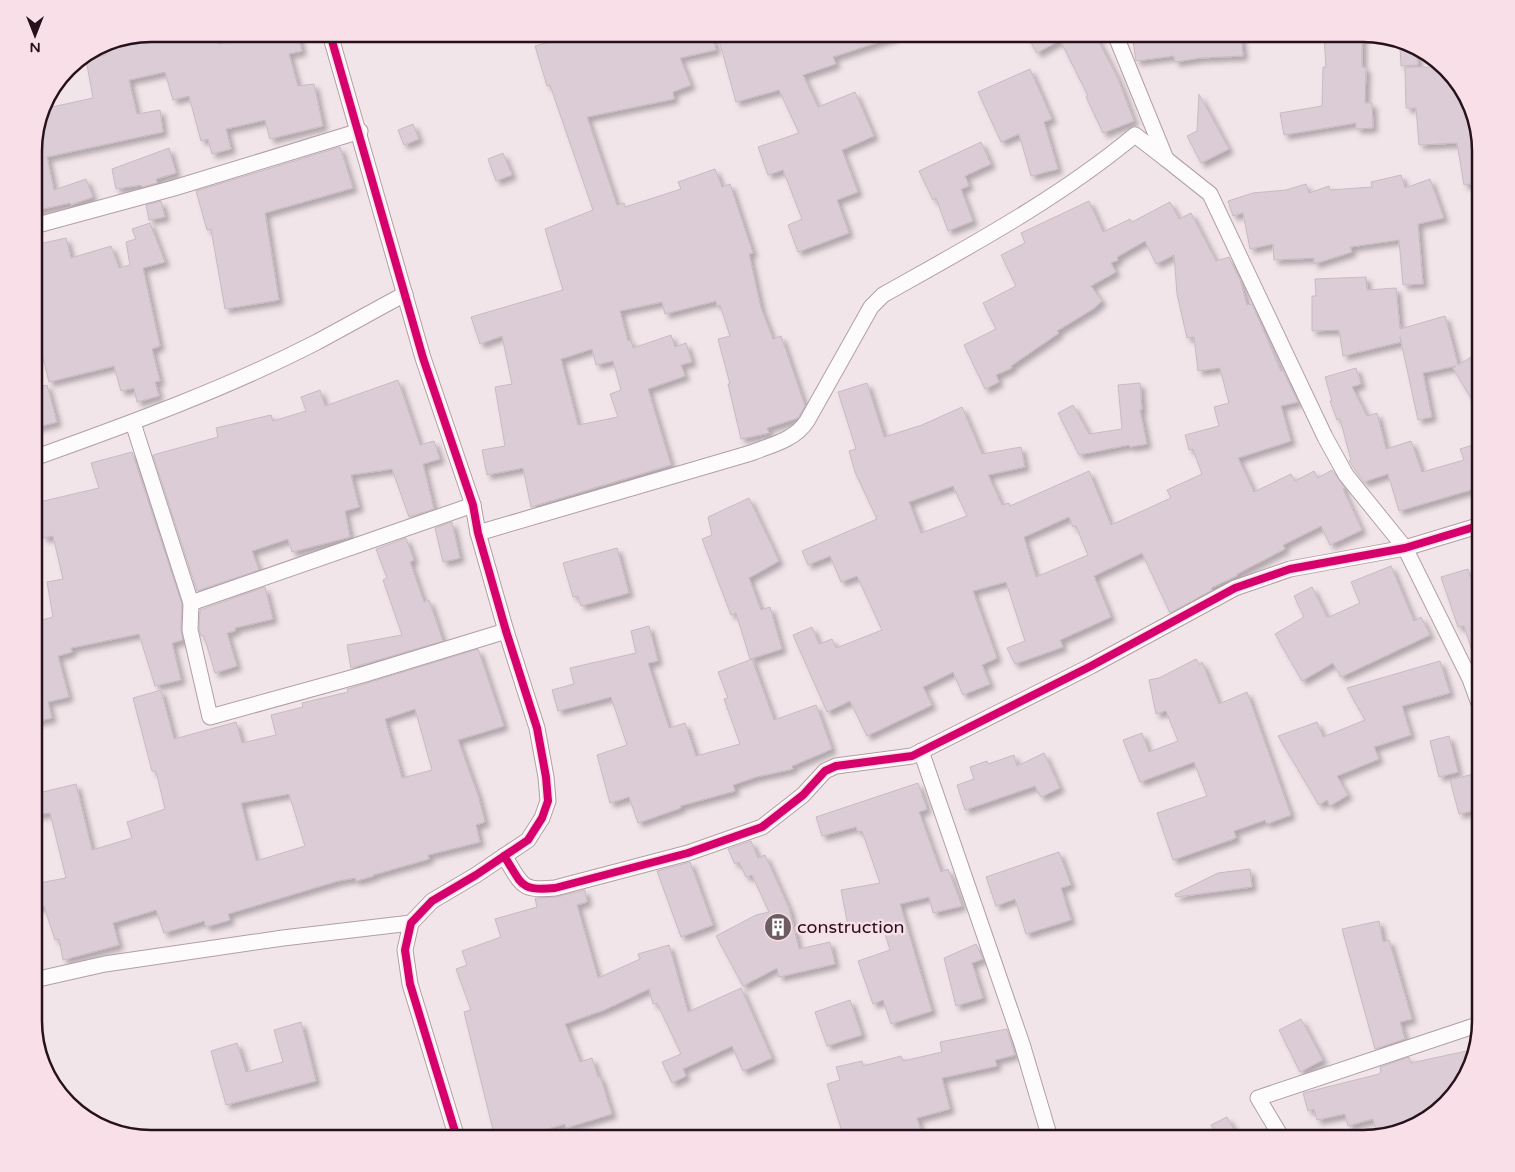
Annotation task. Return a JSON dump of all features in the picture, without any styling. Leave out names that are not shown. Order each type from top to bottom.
[{"type":"street","points":[[332,42],[360,131],[424,358],[473,506],[478,533],[506,631],[537,728],[548,801],[542,818],[528,840],[432,901],[410,923],[405,950],[410,984],[455,1130]]},
{"type":"street","points":[[1118,42],[1166,158]]},
{"type":"street","points":[[43,224],[174,188],[360,131]]},
{"type":"street","points":[[478,533],[751,453],[793,436],[801,430],[807,421],[871,307],[883,295],[1023,216],[1095,168],[1135,135],[1210,194],[1325,437],[1346,475],[1405,548],[1472,684]]},
{"type":"street","points":[[43,455],[133,423],[314,343],[405,294]]},
{"type":"street","points":[[133,423],[191,603],[190,630],[210,717],[362,675],[506,631]]},
{"type":"street","points":[[191,603],[473,506]]},
{"type":"street","points":[[504,856],[525,887],[534,890],[555,888],[688,853],[762,826],[803,795],[824,771],[836,766],[912,756],[1091,666],[1235,588],[1290,569],[1405,548],[1472,528]]},
{"type":"street","points":[[921,751],[1022,1044],[1048,1130]]},
{"type":"street","points":[[43,978],[105,964],[283,938],[410,923]]},
{"type":"street","points":[[1277,1130],[1258,1098],[1472,1027]]},
{"type":"building","points":[[151,42],[219,42],[219,44],[227,42],[300,42],[302,51],[289,54],[298,86],[314,84],[323,126],[270,139],[265,120],[226,129],[231,149],[212,154],[208,139],[201,141],[189,96],[173,100],[165,72],[129,80],[137,114],[160,110],[163,132],[47,157],[54,190],[86,179],[93,197],[71,205],[70,203],[43,209],[43,137],[51,110],[52,107],[93,98],[87,64],[98,57],[106,55],[105,53],[116,48]]},
{"type":"building","points":[[549,42],[714,42],[716,50],[680,58],[691,85],[673,92],[674,99],[587,117],[617,205],[624,203],[625,207],[681,189],[678,182],[715,169],[722,187],[730,184],[753,253],[749,254],[761,308],[773,339],[781,336],[805,406],[798,418],[767,428],[769,433],[741,439],[728,384],[730,384],[718,339],[730,336],[720,305],[717,306],[716,301],[665,314],[662,302],[620,311],[628,341],[631,340],[633,348],[671,335],[675,347],[686,343],[692,362],[681,365],[685,376],[648,389],[671,465],[531,507],[523,468],[487,475],[482,450],[505,446],[495,387],[512,384],[502,336],[480,344],[471,317],[563,290],[545,229],[593,210],[550,85],[547,86],[535,46]],"holes":[[[592,349],[596,365],[613,361],[621,390],[610,394],[618,417],[578,425],[561,359]]]},
{"type":"building","points":[[720,42],[879,42],[833,57],[836,64],[803,75],[818,107],[855,92],[874,136],[842,150],[858,192],[837,200],[849,233],[798,252],[788,225],[802,219],[783,170],[768,175],[758,147],[799,133],[779,90],[736,102]]},
{"type":"building","points":[[1031,42],[1056,42],[1037,53]]},
{"type":"building","points":[[1061,42],[1099,42],[1118,79],[1134,121],[1103,133],[1086,97],[1088,96]]},
{"type":"building","points":[[1133,42],[1242,42],[1243,56],[1200,58],[1175,62],[1174,56],[1136,61]]},
{"type":"building","points":[[1324,42],[1362,42],[1362,67],[1366,68],[1365,103],[1372,103],[1373,128],[1356,129],[1356,123],[1284,135],[1280,113],[1322,106],[1323,67],[1326,67]]},
{"type":"building","points":[[1400,49],[1417,57],[1418,65],[1401,66]]},
{"type":"building","points":[[1405,67],[1432,67],[1441,74],[1461,103],[1469,123],[1472,137],[1472,184],[1464,185],[1457,143],[1419,145],[1416,108],[1406,108]]},
{"type":"building","points":[[1030,69],[1052,119],[1044,122],[1058,169],[1031,176],[1019,134],[1001,142],[978,92]]},
{"type":"building","points":[[1199,94],[1229,149],[1201,163],[1187,136],[1197,131]]},
{"type":"building","points":[[413,124],[419,139],[404,145],[398,130]]},
{"type":"building","points":[[981,142],[991,164],[965,176],[969,186],[961,189],[973,221],[948,231],[936,198],[933,200],[919,171]]},
{"type":"building","points":[[340,147],[353,188],[265,213],[279,300],[225,309],[211,229],[207,230],[196,191]]},
{"type":"building","points":[[169,148],[176,173],[156,179],[157,183],[142,187],[141,185],[116,189],[112,169]]},
{"type":"building","points":[[503,153],[512,175],[496,181],[488,159]]},
{"type":"building","points":[[1401,175],[1405,188],[1430,179],[1444,218],[1418,224],[1423,284],[1403,285],[1399,240],[1350,247],[1352,252],[1314,264],[1314,258],[1274,260],[1273,244],[1250,249],[1243,213],[1233,216],[1228,201],[1253,193],[1286,190],[1306,184],[1309,193],[1329,186],[1330,190],[1372,187],[1371,182]]},
{"type":"building","points":[[161,201],[165,217],[149,220],[146,205]]},
{"type":"building","points":[[1089,201],[1103,232],[1130,219],[1132,222],[1170,202],[1179,219],[1191,213],[1216,261],[1229,257],[1240,280],[1247,305],[1252,304],[1281,371],[1283,371],[1298,402],[1281,406],[1291,441],[1238,458],[1254,492],[1291,474],[1295,481],[1314,471],[1318,478],[1332,470],[1345,488],[1343,489],[1362,530],[1330,545],[1321,526],[1283,545],[1285,549],[1211,588],[1212,590],[1170,613],[1142,553],[1094,576],[1111,617],[1060,640],[1063,647],[1015,664],[1007,648],[1025,641],[1006,582],[973,591],[997,658],[982,665],[990,684],[963,695],[953,672],[923,687],[932,705],[867,736],[850,701],[827,712],[793,635],[812,627],[819,644],[832,639],[836,648],[882,630],[857,576],[841,582],[830,556],[808,565],[802,551],[877,519],[855,472],[849,451],[856,449],[838,392],[867,383],[884,437],[922,425],[962,407],[982,454],[1021,447],[1025,467],[988,475],[1002,505],[1009,503],[1010,506],[1089,471],[1111,525],[1171,498],[1167,490],[1202,474],[1193,449],[1189,450],[1185,435],[1219,426],[1214,407],[1229,403],[1220,368],[1198,371],[1194,337],[1187,338],[1177,294],[1174,255],[1156,264],[1145,241],[1117,257],[1118,260],[1111,263],[1116,272],[1091,286],[1102,301],[1093,309],[1057,331],[1059,333],[1011,366],[1012,368],[996,375],[999,382],[985,389],[964,345],[996,329],[983,303],[1016,286],[1001,255],[1025,243],[1021,233]],"holes":[[[953,486],[967,516],[921,533],[909,502]],[[1069,517],[1073,527],[1076,526],[1088,555],[1036,577],[1024,537]]]},
{"type":"building","points":[[150,223],[165,262],[143,268],[160,346],[152,349],[160,381],[155,382],[159,396],[137,402],[134,388],[121,391],[114,366],[49,382],[43,358],[43,243],[66,238],[71,258],[111,246],[119,268],[130,265],[126,242],[136,239],[132,229]]},
{"type":"building","points":[[1366,277],[1367,290],[1396,288],[1400,329],[1445,316],[1458,365],[1472,356],[1472,397],[1453,368],[1456,366],[1423,373],[1432,417],[1418,420],[1400,337],[1401,342],[1343,356],[1339,330],[1312,331],[1312,296],[1316,296],[1315,279]]},
{"type":"building","points":[[1356,368],[1361,384],[1352,387],[1367,416],[1377,413],[1386,449],[1411,441],[1422,472],[1464,460],[1460,449],[1472,445],[1472,490],[1399,511],[1388,474],[1364,482],[1349,461],[1351,460],[1340,419],[1337,420],[1330,401],[1332,401],[1325,377]]},
{"type":"building","points":[[398,380],[420,445],[434,441],[440,459],[423,464],[434,509],[409,517],[392,469],[351,475],[359,507],[345,511],[350,537],[292,552],[288,539],[252,551],[259,570],[197,591],[153,455],[218,437],[216,428],[271,415],[273,421],[306,411],[301,397],[320,390],[325,406]]},
{"type":"building","points":[[1140,383],[1142,410],[1140,410],[1147,444],[1130,447],[1129,445],[1079,455],[1058,413],[1073,405],[1089,434],[1122,429],[1118,385]]},
{"type":"building","points":[[47,385],[57,422],[43,426],[43,386]]},
{"type":"building","points":[[132,452],[182,604],[181,630],[183,640],[172,643],[181,680],[155,686],[139,634],[71,648],[72,652],[58,656],[69,697],[48,702],[52,718],[43,720],[43,620],[53,617],[47,582],[63,579],[53,536],[43,538],[43,501],[99,488],[91,463]]},
{"type":"building","points":[[749,498],[779,561],[749,578],[761,610],[770,607],[782,649],[750,659],[736,613],[731,615],[702,539],[712,535],[708,517]]},
{"type":"building","points":[[452,522],[460,558],[443,562],[435,528]]},
{"type":"building","points":[[406,538],[414,560],[410,562],[424,602],[429,600],[443,641],[351,668],[347,645],[402,635],[383,580],[387,578],[376,549]]},
{"type":"building","points":[[617,548],[629,593],[581,606],[578,596],[573,597],[563,563]]},
{"type":"building","points":[[1391,566],[1414,621],[1421,617],[1430,635],[1341,677],[1333,663],[1302,681],[1275,634],[1304,617],[1294,596],[1312,587],[1327,617],[1329,617],[1360,603],[1351,582]]},
{"type":"building","points":[[1468,569],[1472,581],[1472,651],[1464,626],[1458,627],[1441,577]]},
{"type":"building","points":[[265,587],[273,619],[235,628],[235,631],[227,633],[237,666],[215,673],[204,636],[201,636],[199,629],[200,610]]},
{"type":"building","points":[[649,626],[658,661],[648,663],[669,728],[685,723],[696,756],[740,744],[724,699],[728,698],[718,672],[752,659],[774,720],[816,705],[832,749],[792,766],[793,769],[756,777],[733,785],[735,791],[680,806],[681,808],[638,823],[629,797],[610,803],[597,755],[627,745],[611,697],[558,711],[552,690],[574,684],[570,668],[636,653],[631,631]]},
{"type":"building","points":[[478,649],[504,726],[458,740],[478,795],[485,822],[476,825],[480,842],[428,855],[429,859],[374,876],[356,881],[355,878],[338,881],[228,914],[230,920],[206,927],[204,921],[164,933],[156,910],[113,923],[119,945],[63,960],[59,939],[55,940],[43,906],[43,882],[66,878],[50,813],[43,814],[43,792],[76,784],[92,850],[132,838],[127,822],[165,809],[156,771],[152,771],[133,698],[161,690],[174,739],[236,722],[242,743],[276,735],[271,715],[303,707],[302,703],[348,692],[347,689]],"holes":[[[415,709],[432,770],[402,778],[385,719]],[[289,794],[305,846],[256,861],[241,803]]]},
{"type":"building","points":[[1196,659],[1200,665],[1202,662],[1219,704],[1247,692],[1291,815],[1267,824],[1265,820],[1234,831],[1236,838],[1173,860],[1157,813],[1207,796],[1194,762],[1140,782],[1123,740],[1142,733],[1149,752],[1178,741],[1166,711],[1156,714],[1149,680],[1159,678]]},
{"type":"building","points":[[1440,661],[1450,693],[1402,706],[1411,735],[1374,747],[1379,759],[1337,776],[1348,795],[1330,806],[1327,800],[1319,805],[1278,736],[1317,722],[1323,737],[1365,720],[1347,688]]},
{"type":"building","points":[[1449,736],[1458,772],[1439,777],[1430,741]]},
{"type":"building","points":[[1044,753],[1060,788],[1041,797],[1035,786],[965,810],[957,785],[974,779],[970,767],[987,761],[988,764],[1014,755],[1017,766]]},
{"type":"building","points":[[1472,774],[1472,811],[1459,814],[1450,780]]},
{"type":"building","points":[[918,783],[927,809],[919,812],[941,872],[948,869],[962,906],[933,913],[929,897],[900,904],[932,1011],[891,1024],[883,1000],[873,1004],[858,961],[890,950],[881,920],[848,926],[841,890],[880,883],[862,831],[858,832],[856,827],[822,836],[816,817]]},
{"type":"building","points":[[751,841],[758,858],[765,855],[789,908],[799,949],[830,942],[835,964],[779,977],[777,968],[743,986],[716,936],[756,915],[769,912],[752,875],[746,877],[739,862],[735,864],[728,849]]},
{"type":"building","points":[[1059,852],[1071,885],[1061,888],[1071,920],[1026,934],[1015,899],[996,906],[986,877]]},
{"type":"building","points":[[690,862],[713,925],[681,937],[657,871]]},
{"type":"building","points":[[1250,869],[1252,887],[1176,897],[1175,894],[1218,873]]},
{"type":"building","points":[[585,890],[587,902],[577,905],[598,978],[640,959],[638,954],[669,945],[688,1012],[741,988],[772,1058],[743,1071],[732,1046],[683,1069],[686,1076],[672,1083],[662,1062],[681,1054],[657,1003],[653,1004],[649,989],[604,1010],[565,1024],[580,1062],[592,1058],[612,1114],[566,1128],[565,1124],[544,1130],[493,1130],[464,1012],[471,1010],[456,969],[467,965],[462,951],[501,937],[495,919],[537,907],[535,898],[556,897]]},
{"type":"building","points":[[1379,921],[1383,942],[1389,940],[1412,1019],[1400,1022],[1405,1039],[1375,1049],[1342,929]]},
{"type":"building","points":[[976,944],[983,959],[972,963],[983,998],[956,1006],[944,958]]},
{"type":"building","points":[[850,1000],[862,1035],[827,1046],[815,1012]]},
{"type":"building","points":[[1301,1019],[1323,1060],[1300,1072],[1279,1030]]},
{"type":"building","points":[[301,1022],[316,1081],[226,1105],[211,1051],[237,1043],[246,1072],[283,1062],[274,1030]]},
{"type":"building","points":[[1007,1029],[1015,1055],[995,1060],[997,1066],[942,1078],[950,1109],[917,1118],[921,1130],[841,1130],[827,1084],[840,1080],[836,1067],[862,1061],[863,1066],[901,1056],[903,1061],[942,1052],[940,1042]]},
{"type":"building","points":[[1469,1051],[1458,1075],[1441,1098],[1418,1115],[1399,1124],[1376,1129],[1373,1119],[1348,1126],[1345,1114],[1317,1120],[1314,1109],[1308,1111],[1303,1093],[1379,1074],[1381,1072],[1380,1067],[1409,1057],[1411,1063]]},
{"type":"building","points":[[1227,1117],[1234,1130],[1214,1130],[1211,1125]]},
{"type":"cycle path","points":[[332,42],[423,358],[473,505],[478,533],[506,631],[537,728],[546,777],[548,801],[542,818],[528,840],[476,875],[432,901],[411,923],[405,950],[410,984],[455,1130]]},
{"type":"cycle path","points":[[504,856],[523,884],[528,887],[543,889],[555,888],[688,853],[762,827],[803,795],[825,771],[836,766],[912,756],[1091,666],[1235,588],[1290,569],[1405,548],[1472,528]]},
{"type":"place","name":"construction","points":[[778,927]]}]
